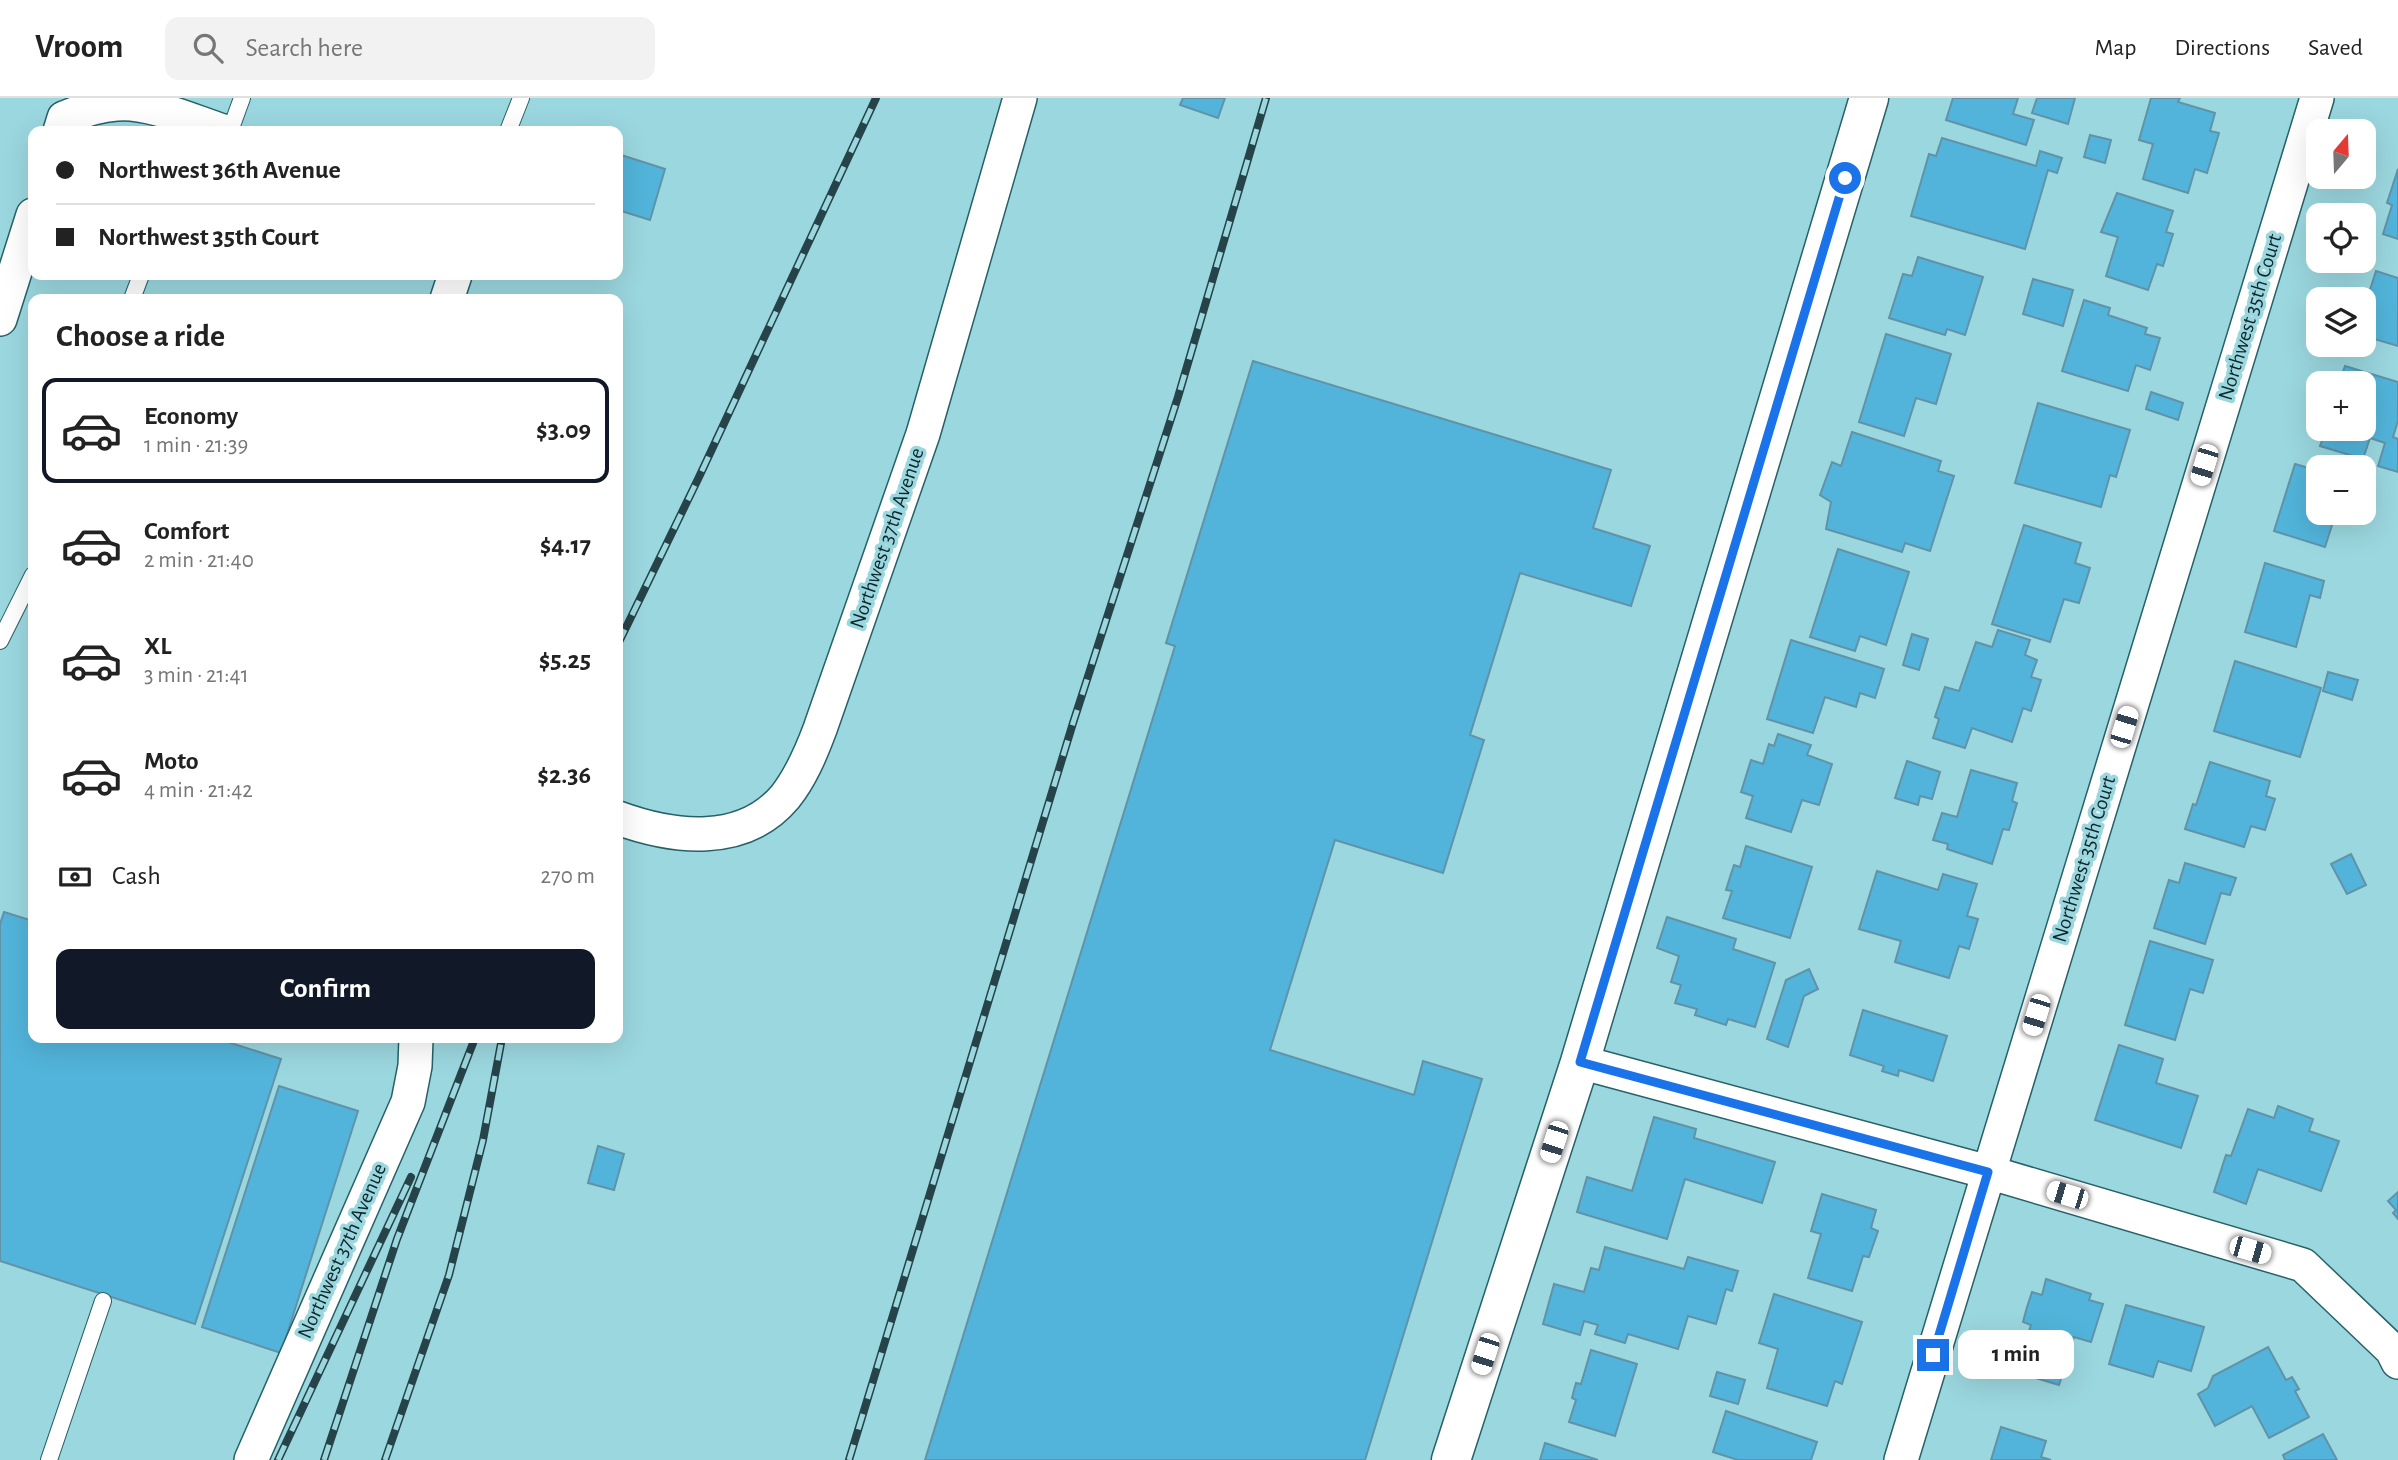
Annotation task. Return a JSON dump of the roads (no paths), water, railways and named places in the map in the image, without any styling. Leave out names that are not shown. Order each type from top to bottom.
[{"type":"street","name":"Northwest 37th Avenue","points":[[623,819],[674,833],[705,834],[734,830],[760,819],[774,807],[805,766],[923,434],[1020,98]]},
{"type":"street","points":[[1451,1460],[1580,1062],[1869,98]]},
{"type":"street","name":"Northwest 35th Court","points":[[1901,1460],[2317,98]]},
{"type":"street","points":[[63,116],[120,103],[156,110],[198,126]]},
{"type":"street","points":[[0,319],[28,231]]},
{"type":"street","name":"Northwest 37th Avenue","points":[[251,1460],[408,1102],[415,1066],[414,1043]]},
{"type":"street","points":[[1580,1062],[1988,1172],[2303,1265],[2395,1356]]},
{"type":"lane","points":[[232,126],[242,98]]},
{"type":"lane","points":[[510,126],[521,98]]},
{"type":"lane","points":[[0,640],[28,585]]},
{"type":"lane","points":[[50,1460],[103,1301]]},
{"type":"railway","points":[[623,634],[876,98]]},
{"type":"railway","points":[[849,1460],[1073,723],[1178,397],[1266,98]]},
{"type":"railway","points":[[324,1460],[397,1239],[473,1043]]},
{"type":"railway","points":[[385,1460],[449,1275],[483,1140],[501,1043]]},
{"type":"railway","points":[[278,1460],[411,1177]]}]
